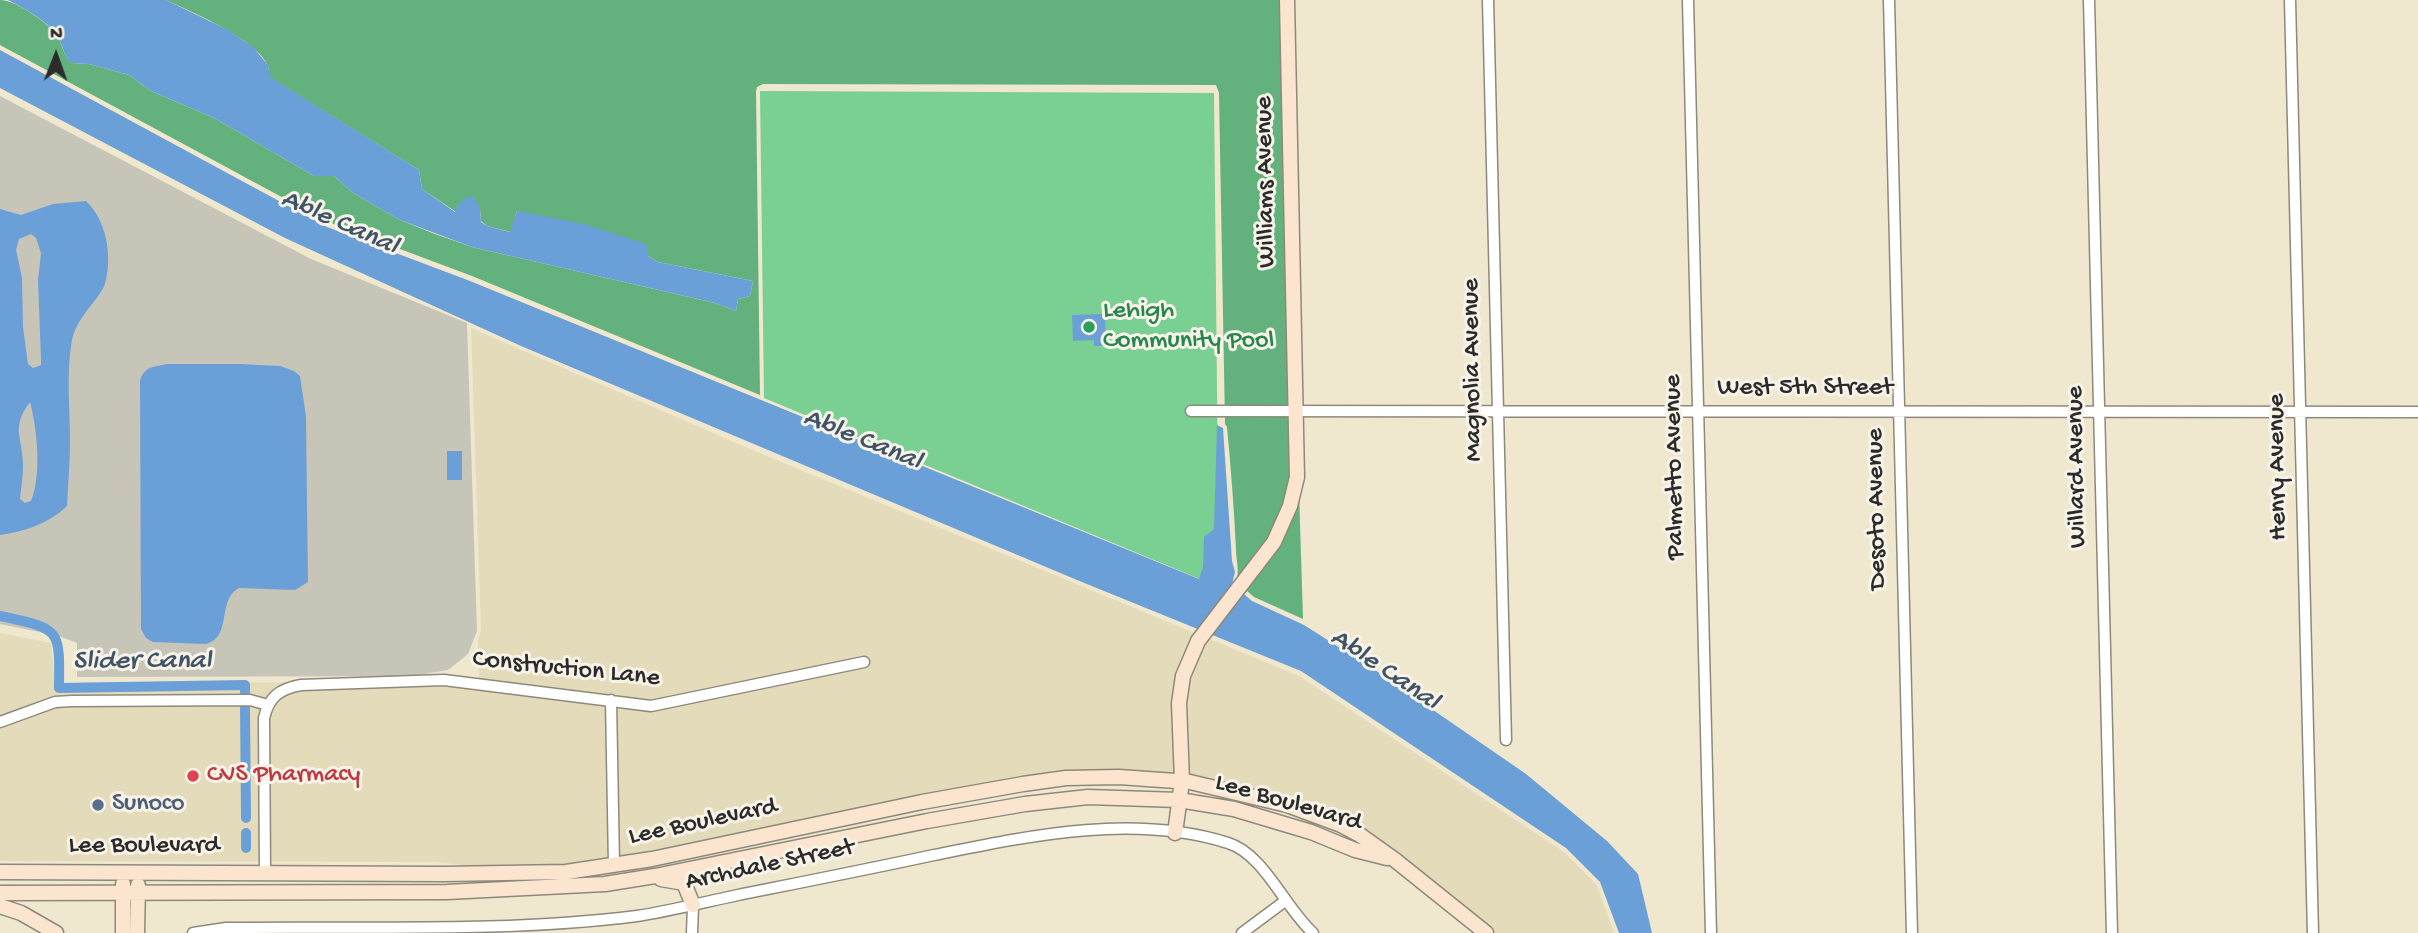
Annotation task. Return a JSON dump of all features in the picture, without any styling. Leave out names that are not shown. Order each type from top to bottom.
[{"type":"main road","name":"Williams Avenue","points":[[1175,833],[1182,780],[1180,689],[1187,664],[1198,641],[1274,542],[1290,506],[1297,477],[1287,0]]},
{"type":"main road","name":"Lee Boulevard","points":[[0,872],[566,872],[614,866],[922,802],[1066,778],[1119,777],[1182,780],[1315,814],[1360,835],[1486,933]]},
{"type":"main road","name":"Lee Boulevard","points":[[0,893],[507,890],[617,883],[927,821],[1067,798],[1179,800],[1234,809],[1311,832],[1355,850],[1395,860]]},
{"type":"main road","points":[[751,857],[766,845],[835,830],[838,819]]},
{"type":"main road","points":[[614,866],[617,883]]},
{"type":"main road","points":[[693,905],[698,878],[708,866]]},
{"type":"main road","points":[[124,933],[131,872]]},
{"type":"main road","points":[[362,891],[381,883],[421,881],[428,879],[430,874]]},
{"type":"main road","points":[[650,877],[681,881],[693,905]]},
{"type":"main road","points":[[130,892],[141,929]]},
{"type":"main road","points":[[0,906],[31,918],[56,933]]},
{"type":"street","name":"Magnolia Avenue","points":[[1488,0],[1506,740]]},
{"type":"street","name":"Palmetto Avenue","points":[[1688,0],[1711,933]]},
{"type":"street","name":"Desoto Avenue","points":[[1889,0],[1912,933]]},
{"type":"street","name":"Willard Avenue","points":[[2089,0],[2112,933]]},
{"type":"street","name":"Henry Avenue","points":[[2290,0],[2313,933]]},
{"type":"street","name":"West 5th Street","points":[[1191,411],[2418,412]]},
{"type":"street","name":"Construction Lane","points":[[268,705],[276,694],[285,688],[300,685],[444,680],[651,706],[864,662]]},
{"type":"street","points":[[0,722],[55,702],[250,700],[268,705],[264,731],[265,873]]},
{"type":"street","points":[[611,700],[614,866]]},
{"type":"street","name":"Archdale Street","points":[[193,933],[226,928],[573,923],[640,915],[1057,832],[1097,829],[1175,833],[1226,842],[1245,851],[1313,933]]},
{"type":"street","points":[[1242,933],[1285,901]]},
{"type":"street","points":[[692,933],[693,905]]},
{"type":"shaded area","points":[[0,96],[311,259],[467,323],[477,631],[468,654],[448,670],[412,676],[77,677],[77,643],[59,636],[0,624]]},
{"type":"shaded area","points":[[471,328],[757,452],[1197,634],[1191,642],[1176,775],[1119,771],[833,813],[594,864],[488,868],[436,862],[0,861],[0,633],[51,643],[55,685],[88,682],[479,683],[478,639],[481,631]]},
{"type":"shaded area","points":[[1207,638],[1299,676],[1564,852],[1597,885],[1614,933],[1494,933],[1450,895],[1363,830],[1186,775],[1183,703],[1187,677]]},
{"type":"green space","points":[[0,0],[24,8],[49,27],[59,39],[71,63],[89,64],[129,75],[151,91],[214,118],[314,176],[334,176],[353,193],[400,220],[472,247],[715,303],[736,311],[738,299],[750,296],[753,281],[658,262],[648,256],[517,211],[511,232],[487,226],[481,221],[480,209],[457,206],[456,212],[422,189],[419,170],[269,77],[268,66],[252,46],[223,28],[166,0],[1282,0],[1293,452],[1290,490],[1270,539],[1236,582],[1238,570],[1225,424],[1219,93],[1216,85],[763,84],[757,87],[760,395],[472,276],[328,222],[0,45]]},
{"type":"green space","points":[[760,91],[1214,93],[1219,587],[764,398]]},
{"type":"green space","points":[[1299,491],[1303,619],[1254,597],[1245,589]]},
{"type":"water","points":[[8,0],[166,0],[228,30],[253,47],[268,65],[270,77],[419,170],[422,189],[455,212],[466,197],[474,197],[480,209],[481,222],[510,232],[517,211],[584,224],[646,244],[648,256],[658,262],[753,281],[750,296],[738,299],[736,311],[715,303],[472,247],[400,220],[353,193],[334,176],[314,176],[214,118],[151,91],[129,75],[89,64],[71,63],[49,26]]},
{"type":"water","points":[[0,50],[327,227],[470,281],[1199,579],[1203,567],[1204,537],[1214,529],[1217,425],[1223,428],[1235,572],[1232,584],[1252,601],[1304,625],[1378,672],[1526,774],[1607,841],[1638,874],[1652,933],[1619,933],[1600,882],[1566,848],[1301,671],[1077,580],[521,346],[285,238],[0,88]]},
{"type":"water","points":[[86,201],[93,209],[106,238],[108,270],[104,287],[79,322],[72,340],[67,506],[36,526],[0,535],[0,209],[21,215],[53,204]],"holes":[[[31,234],[36,238],[41,253],[38,280],[41,365],[33,368],[28,364],[23,327],[22,278],[16,250],[19,239]],[[30,402],[35,425],[37,465],[31,501],[25,503],[20,499],[23,466],[19,426]]]},
{"type":"water","name":"Lehigh Community Pool","points":[[1105,314],[1106,346],[1094,346],[1094,340],[1073,341],[1072,315]]},
{"type":"water","points":[[167,364],[280,366],[294,371],[300,376],[306,417],[308,582],[295,590],[239,588],[228,601],[219,634],[206,644],[153,642],[146,638],[141,629],[140,381],[147,370]]},
{"type":"water","points":[[447,451],[462,451],[462,480],[447,480]]},
{"type":"waterway","name":"Slider Canal","points":[[0,616],[35,624],[52,634],[59,653],[59,688],[245,685],[245,692]]},
{"type":"waterway","name":"Slider Canal","points":[[245,708],[246,818]]},
{"type":"waterway","name":"Slider Canal","points":[[246,833],[246,848]]},
{"type":"place","name":"Lehigh Community Pool","points":[[1089,327]]},
{"type":"place","name":"CVS Pharmacy","points":[[193,776]]},
{"type":"place","name":"Sunoco","points":[[98,805]]},
{"type":"water label","name":"Able Canal","points":[[339,224]]},
{"type":"water label","name":"Able Canal","points":[[862,441]]},
{"type":"water label","name":"Able Canal","points":[[1384,671]]}]
